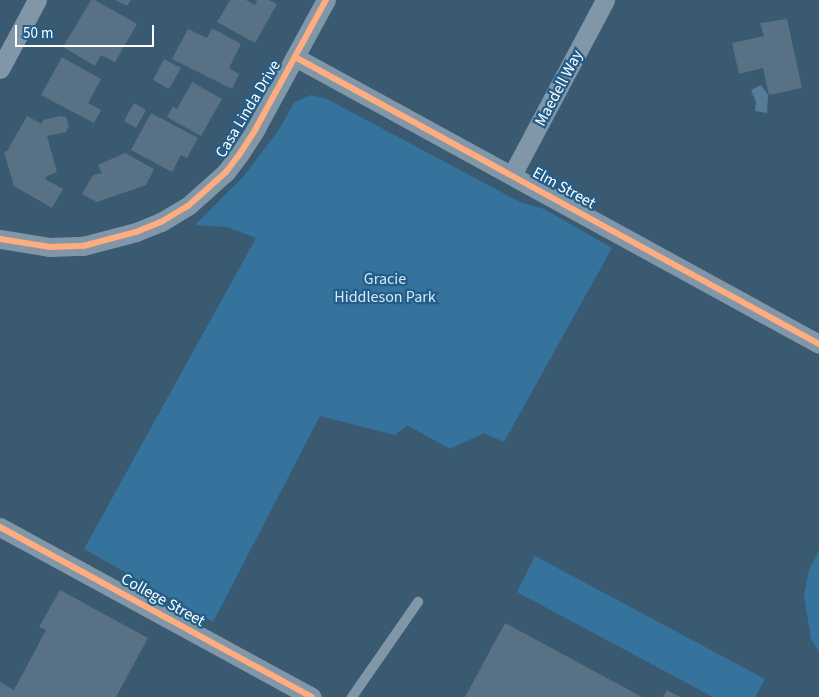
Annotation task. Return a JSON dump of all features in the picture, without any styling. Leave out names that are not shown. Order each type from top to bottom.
[{"type":"street","points":[[0,69],[37,0]]},
{"type":"street","name":"Casa Linda Drive","points":[[0,239],[50,247],[83,246],[136,232],[161,222],[188,206],[226,172],[239,155],[326,0]]},
{"type":"street","name":"Maedell Way","points":[[512,175],[605,0]]},
{"type":"street","name":"Elm Street","points":[[295,57],[819,344]]},
{"type":"street","name":"College Street","points":[[0,526],[312,697]]},
{"type":"lane","points":[[352,697],[418,602]]},
{"type":"green space","name":"Gracie Hiddleson Park","points":[[311,95],[327,99],[520,202],[544,209],[612,248],[504,442],[484,433],[450,449],[407,425],[395,435],[320,416],[213,622],[84,549],[256,238],[227,227],[195,225],[243,177],[278,131],[294,103]]},
{"type":"green space","points":[[819,551],[819,652],[811,639],[804,595],[809,570]]},
{"type":"green space","points":[[535,556],[765,679],[755,697],[713,697],[517,592]]},
{"type":"shaded area","points":[[761,85],[768,95],[767,113],[755,111],[756,102],[751,90]]},
{"type":"building","points":[[91,0],[95,0],[137,24],[115,62],[101,55],[95,66],[63,47]]},
{"type":"building","points":[[115,0],[131,0],[127,6]]},
{"type":"building","points":[[230,0],[246,0],[255,5],[257,0],[269,0],[277,4],[255,43],[217,22]]},
{"type":"building","points":[[787,19],[802,88],[769,95],[763,68],[739,74],[732,43],[764,36],[760,23]]},
{"type":"building","points":[[212,28],[241,44],[229,68],[239,74],[232,89],[172,59],[188,29],[207,38]]},
{"type":"building","points":[[62,57],[101,79],[88,103],[101,110],[94,123],[41,95]]},
{"type":"building","points":[[164,59],[181,68],[169,89],[153,80]]},
{"type":"building","points":[[192,82],[222,99],[201,136],[167,117],[173,106],[177,109]]},
{"type":"building","points":[[134,103],[146,110],[136,128],[124,121]]},
{"type":"building","points":[[151,113],[198,138],[187,158],[181,155],[172,172],[131,150]]},
{"type":"building","points":[[27,116],[42,124],[43,120],[60,116],[66,117],[69,126],[66,132],[47,136],[57,172],[47,176],[45,179],[63,189],[52,208],[14,186],[4,152],[7,151]]},
{"type":"building","points":[[125,153],[154,169],[146,185],[97,202],[82,194],[93,175],[102,173],[98,165]]},
{"type":"building","points":[[60,590],[148,638],[116,697],[0,697],[0,682],[14,690],[46,630],[39,627]]},
{"type":"building","points":[[505,623],[642,697],[465,697]]},
{"type":"building","points":[[667,690],[680,697],[663,697]]},
{"type":"cycle path","points":[[0,239],[50,247],[83,246],[136,232],[161,222],[188,206],[226,172],[239,155],[255,130],[326,0]]},
{"type":"cycle path","points":[[295,57],[819,344]]},
{"type":"cycle path","points":[[0,527],[312,697]]}]
